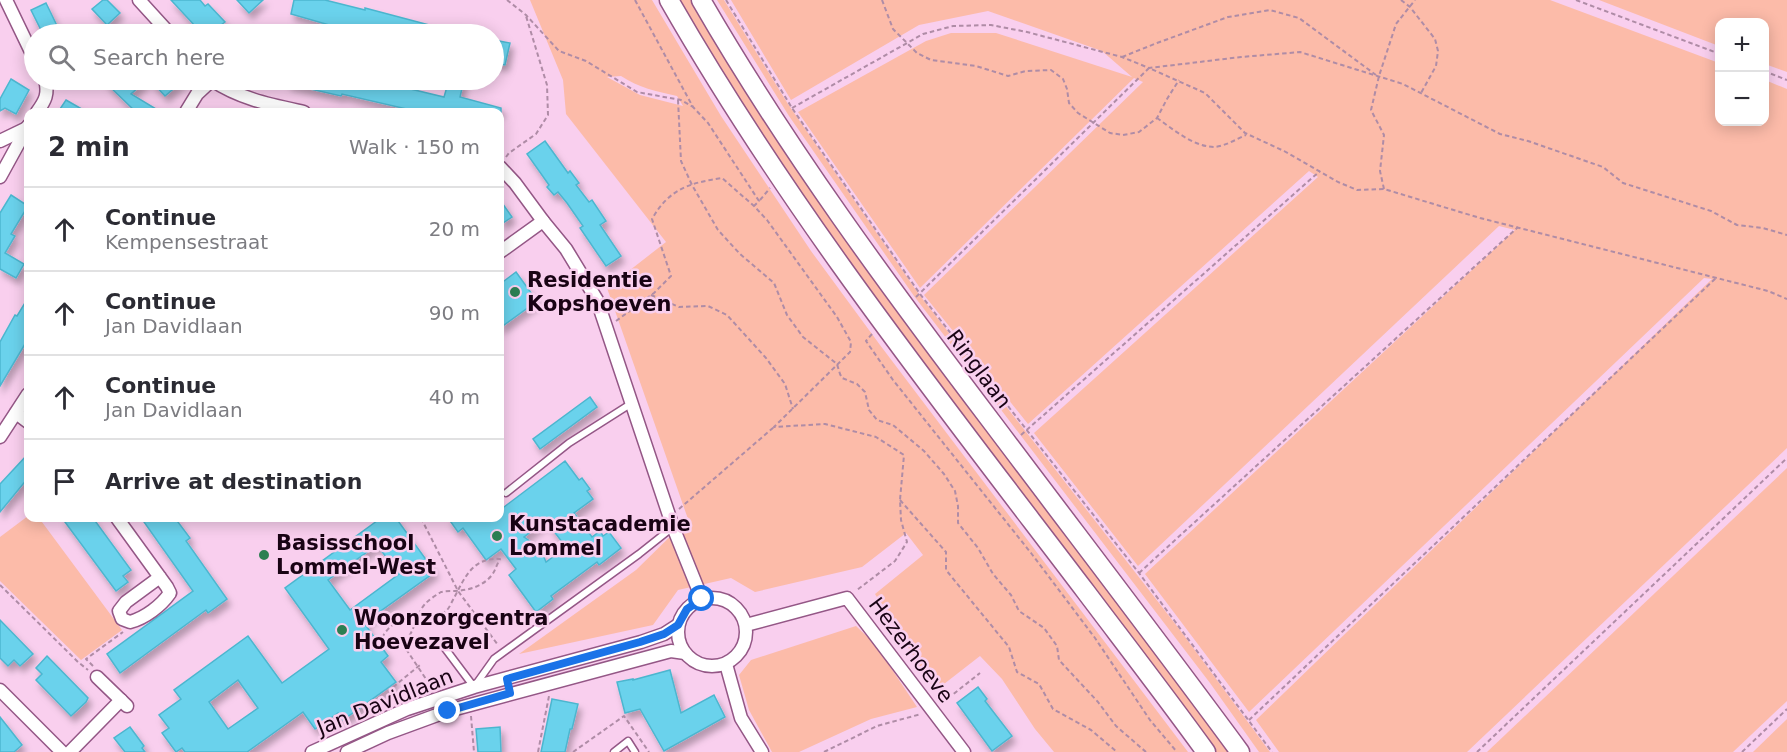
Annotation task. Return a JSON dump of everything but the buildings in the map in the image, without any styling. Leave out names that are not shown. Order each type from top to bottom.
[{"type":"main road","points":[[669,0],[773,169],[851,282],[1206,752]]},
{"type":"main road","name":"Ringlaan","points":[[701,0],[754,88],[846,225],[932,344],[1240,752]]},
{"type":"street","points":[[6,0],[24,37]]},
{"type":"street","points":[[139,0],[161,24]]},
{"type":"street","points":[[40,108],[46,99],[48,90]]},
{"type":"street","points":[[188,108],[201,90]]},
{"type":"street","points":[[229,90],[250,99],[287,108]]},
{"type":"street","points":[[0,141],[24,129]]},
{"type":"street","points":[[0,177],[24,134]]},
{"type":"street","points":[[504,171],[566,249],[597,300],[671,522],[702,599]]},
{"type":"street","points":[[504,249],[543,221]]},
{"type":"street","points":[[0,437],[24,400]]},
{"type":"street","points":[[16,413],[24,419]]},
{"type":"street","points":[[120,522],[160,577],[170,593],[138,620],[130,622],[122,619],[119,611],[126,602],[160,577]]},
{"type":"street","points":[[711,597],[730,602],[738,608],[746,625],[745,644],[734,660],[726,664],[715,667],[704,666],[693,661],[680,645],[678,625],[687,609],[702,599],[711,597]]},
{"type":"street","name":"Hezerhoeve","points":[[746,625],[847,598],[964,752]]},
{"type":"street","name":"Jan Davidlaan","points":[[312,752],[407,709],[474,687],[664,634],[678,625]]},
{"type":"street","points":[[612,650],[616,666]]},
{"type":"street","name":"Jan Davidlaan","points":[[347,752],[363,749],[388,733],[448,711],[671,651],[685,653]]},
{"type":"street","points":[[726,664],[741,718],[762,752]]},
{"type":"street","points":[[70,752],[124,703],[97,677]]},
{"type":"street","points":[[507,679],[510,693]]},
{"type":"street","points":[[0,690],[57,750]]},
{"type":"lane","points":[[506,493],[569,442],[632,403]]},
{"type":"lane","points":[[444,647],[474,687],[494,659],[639,554],[671,522]]},
{"type":"lane","points":[[614,752],[628,741],[635,752]]},
{"type":"path","points":[[507,0],[526,15],[559,51],[586,61],[637,92],[678,100],[693,107]]},
{"type":"path","points":[[635,0],[693,107],[708,123],[759,201]]},
{"type":"path","points":[[726,0],[792,108],[920,294],[1139,573],[1272,752]]},
{"type":"path","points":[[882,0],[893,30],[917,53],[931,60],[976,66],[1008,76],[1026,71],[1051,70],[1063,79],[1069,103],[1078,113],[1110,133],[1123,135],[1139,132],[1157,118],[1179,80]]},
{"type":"path","points":[[1401,0],[1410,7],[1435,39],[1438,51],[1436,66],[1421,93]]},
{"type":"path","points":[[1384,189],[1380,171],[1384,135],[1371,110],[1379,76],[1396,24],[1415,0]]},
{"type":"path","points":[[1576,0],[1715,52]]},
{"type":"path","points":[[1122,57],[1228,17],[1270,10],[1299,18],[1379,76]]},
{"type":"path","points":[[504,161],[509,153],[536,134],[548,114],[547,85],[526,15]]},
{"type":"path","points":[[792,108],[923,34],[953,26],[991,25],[1122,57],[1179,80],[1205,93],[1248,135],[1284,151],[1357,190],[1384,189],[1518,227],[1717,277],[1768,291],[1787,299]]},
{"type":"path","points":[[914,299],[1149,68],[1300,52],[1403,84],[1500,134],[1528,141],[1603,167],[1623,183],[1711,211],[1737,225],[1762,228],[1787,235]]},
{"type":"path","points":[[1767,72],[1787,80]]},
{"type":"path","points":[[678,100],[681,161],[718,230],[740,254],[774,282],[787,315],[803,337],[837,364],[842,378],[857,384],[865,392],[869,410],[877,420],[893,424],[944,474],[954,491],[958,506],[958,523],[978,548],[993,574],[1011,595],[1019,611],[1044,628],[1057,646],[1059,660],[1098,702],[1116,726],[1146,752]]},
{"type":"path","points":[[1157,118],[1185,137],[1204,146],[1218,147],[1248,135]]},
{"type":"path","points":[[1017,438],[1320,171]]},
{"type":"path","points":[[606,328],[651,295],[671,276],[652,219],[660,204],[678,190],[702,181],[722,178],[767,220],[837,317],[851,342],[850,352],[793,409],[671,522]]},
{"type":"path","points":[[754,206],[772,186]]},
{"type":"path","points":[[1139,573],[1518,227]]},
{"type":"path","points":[[1249,720],[1717,277]]},
{"type":"path","points":[[651,295],[679,307],[708,306],[727,315],[766,358],[785,384],[793,409]]},
{"type":"path","points":[[874,332],[866,341],[893,380],[1074,609],[1150,720],[1177,752]]},
{"type":"path","points":[[774,427],[825,424],[876,437],[904,455],[900,500],[901,520],[907,542],[895,561],[847,598]]},
{"type":"path","points":[[1478,752],[1787,458]]},
{"type":"path","points":[[900,500],[946,552],[946,570],[1009,646],[1017,672],[1039,684],[1053,709],[1091,730],[1118,752]]},
{"type":"path","points":[[423,522],[458,591],[503,652]]},
{"type":"path","points":[[500,559],[488,558],[465,576],[458,591],[447,609],[433,619],[424,620],[417,619],[400,620],[383,634],[381,645],[390,647],[402,643],[413,631],[417,619],[424,604],[442,591],[458,591],[477,587],[492,575],[504,556]]},
{"type":"path","points":[[0,585],[78,662],[97,677]]},
{"type":"path","points":[[97,677],[94,667],[87,660],[128,629],[130,622]]},
{"type":"path","points":[[402,643],[427,678],[438,699]]},
{"type":"path","points":[[407,709],[392,688],[419,666]]},
{"type":"path","points":[[824,752],[878,726],[932,710],[980,673]]},
{"type":"path","points":[[538,752],[549,694],[547,684]]},
{"type":"path","points":[[471,705],[474,752]]},
{"type":"path","points":[[1742,752],[1787,709]]},
{"type":"path","points":[[573,752],[624,716],[650,752]]},
{"type":"shaded area","points":[[530,0],[652,0],[721,116],[811,251],[1188,752],[1054,752],[1035,729],[1002,679],[980,656],[935,691],[875,594],[923,555],[906,533],[862,567],[755,592],[731,578],[678,590],[653,625],[519,654],[636,570],[688,519],[607,288],[666,242],[566,114],[563,80]],"holes":[[[621,76],[648,89],[677,96],[683,106],[640,95],[607,77]]]},
{"type":"shaded area","points":[[679,0],[691,0],[788,155],[858,259],[1229,752],[1216,752],[914,352],[807,202],[736,96]]},
{"type":"shaded area","points":[[717,0],[724,0],[788,104],[918,293],[1180,630],[1270,752],[1259,752],[1210,683],[914,296],[789,116]]},
{"type":"shaded area","points":[[731,0],[1550,0],[1715,62],[1715,126],[1769,126],[1769,82],[1787,89],[1787,448],[1467,752],[1279,752],[1256,720],[1712,279],[1704,278],[1249,712],[1145,574],[1515,230],[1499,226],[1138,566],[1034,433],[1318,177],[1309,171],[1028,424],[924,295],[1143,82],[1134,78],[920,288],[798,112],[926,41],[951,33],[996,33],[1132,77],[1102,51],[988,11],[919,25],[791,100]]},
{"type":"shaded area","points":[[1599,0],[1787,0],[1787,72],[1769,65],[1769,18],[1715,18],[1715,44]]},
{"type":"shaded area","points":[[1787,468],[1787,701],[1733,752],[1487,752]]},
{"type":"shaded area","points":[[24,519],[24,522],[42,522],[122,630],[81,660],[0,581],[0,537]]},
{"type":"shaded area","points":[[856,626],[875,644],[917,707],[871,719],[799,752],[772,752],[749,710],[739,675],[751,660]]},
{"type":"shaded area","points":[[1787,719],[1787,752],[1753,752]]},
{"type":"place","name":"Residentie Kopshoeven","points":[[515,292]]},
{"type":"place","name":"Kunstacademie Lommel","points":[[497,536]]},
{"type":"place","name":"Basisschool Lommel-West","points":[[264,555]]},
{"type":"place","name":"Woonzorgcentra Hoevezavel","points":[[342,630]]},
{"type":"route","points":[[448,711],[510,693],[507,679],[664,634],[678,625],[687,609],[702,599]]}]
